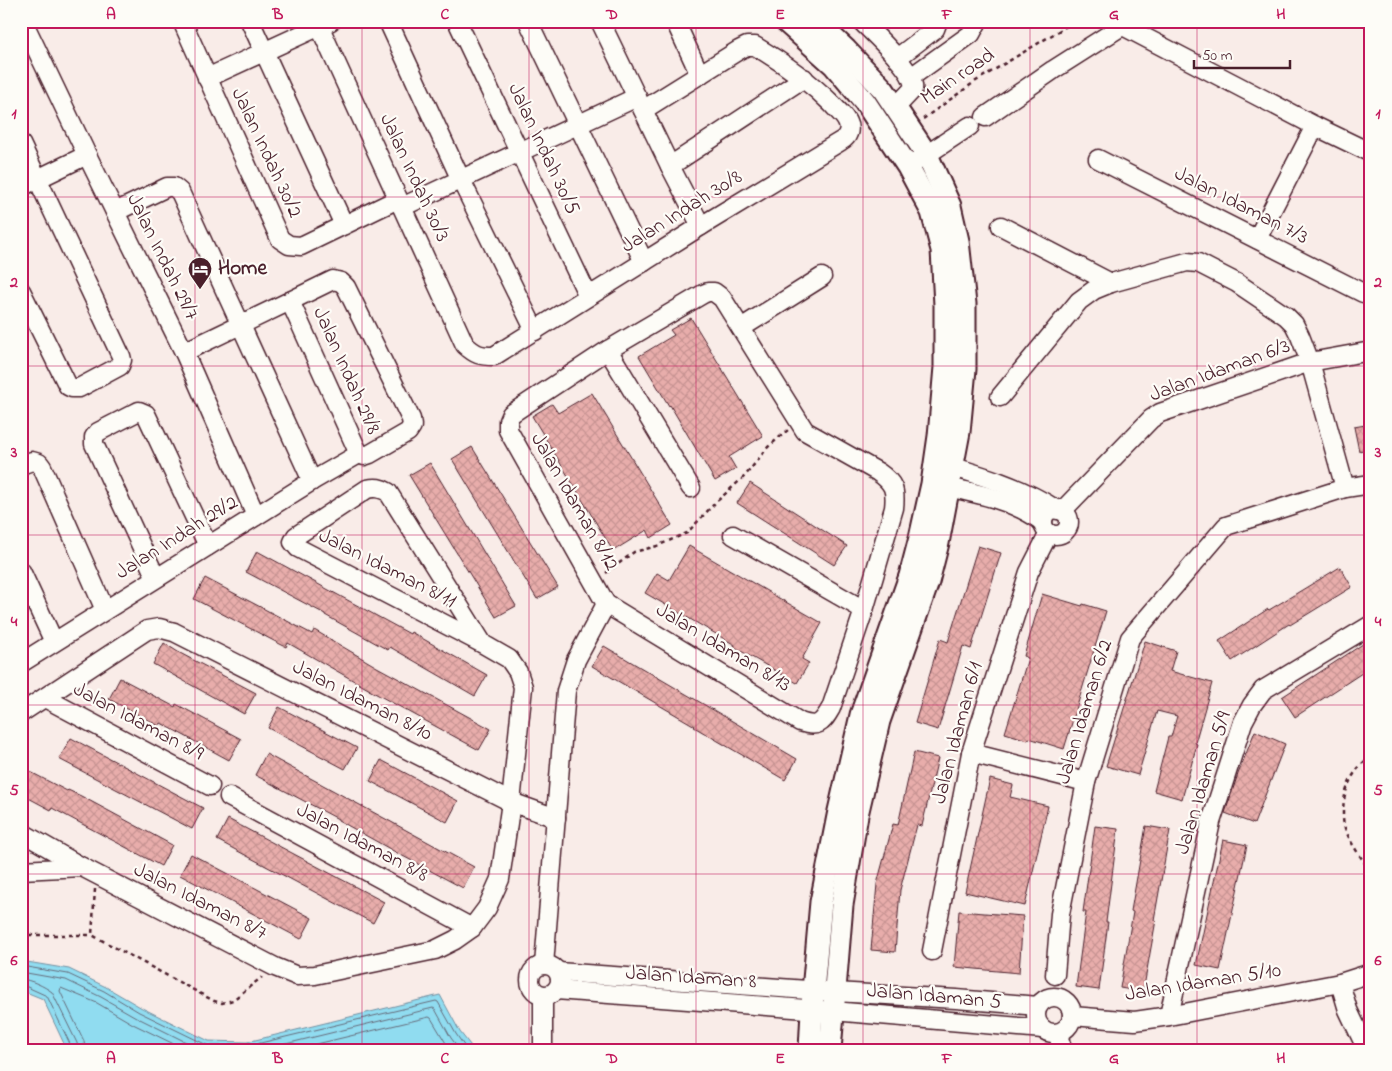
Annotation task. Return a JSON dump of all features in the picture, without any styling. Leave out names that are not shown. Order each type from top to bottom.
[{"type":"main road","points":[[785,21],[834,65],[865,102],[908,167],[932,212],[942,250],[945,305],[944,464],[940,485],[938,543],[928,582],[879,720],[859,805],[823,1001],[810,1050]]},
{"type":"main road","points":[[815,21],[884,89],[927,155],[950,206],[958,241],[965,304],[965,369],[959,432],[944,464]]},
{"type":"main road","points":[[823,1001],[830,1050]]},
{"type":"street","name":"Jalan Indah 29/7","points":[[23,21],[184,352],[256,516]]},
{"type":"street","name":"Jalan Indah 30/2","points":[[182,21],[280,238],[290,245],[301,246],[344,225],[460,180],[578,125],[640,104],[700,75],[747,46],[755,46],[804,78]]},
{"type":"street","points":[[250,21],[344,225]]},
{"type":"street","points":[[388,21],[460,180],[534,331]]},
{"type":"street","name":"Jalan Indah 30/5","points":[[457,21],[588,296]]},
{"type":"street","points":[[528,21],[644,262]]},
{"type":"street","points":[[600,21],[670,166],[702,226]]},
{"type":"street","points":[[675,21],[700,75]]},
{"type":"street","points":[[861,21],[897,58],[911,77],[914,85],[913,89],[896,107]]},
{"type":"street","points":[[897,58],[935,29],[938,21]]},
{"type":"street","points":[[911,77],[971,34],[978,21]]},
{"type":"street","points":[[207,78],[322,23]]},
{"type":"street","name":"Jalan Indah 30/3","points":[[322,23],[400,203],[465,345],[473,352]]},
{"type":"street","points":[[908,167],[1126,23],[1315,126],[1371,153]]},
{"type":"street","points":[[670,166],[804,78]]},
{"type":"street","name":"Jalan Indah 30/8","points":[[473,352],[482,356],[494,356],[588,296],[847,138],[848,123],[843,115],[804,78]]},
{"type":"street","points":[[1257,239],[1315,126]]},
{"type":"street","points":[[21,144],[121,356],[120,366],[75,389],[68,386],[21,291]]},
{"type":"street","points":[[21,187],[87,155]]},
{"type":"street","name":"Jalan Idaman 7/3","points":[[1098,159],[1363,293]]},
{"type":"street","points":[[115,212],[167,187],[170,186],[178,189],[312,481]]},
{"type":"street","points":[[1001,226],[1111,283]]},
{"type":"street","points":[[1000,397],[1079,301],[1094,290],[1111,283],[1175,265],[1188,262],[1198,263],[1237,282],[1286,316],[1294,324],[1310,362],[1345,488]]},
{"type":"street","points":[[741,328],[822,277]]},
{"type":"street","name":"Jalan Indah 29/2","points":[[21,662],[312,481],[359,454],[364,456],[370,454],[408,432],[412,426],[411,419],[346,287],[341,282],[333,280],[290,301]]},
{"type":"street","points":[[691,488],[608,350],[703,294],[714,292],[722,298],[805,431],[888,479],[894,488],[895,498],[894,508],[864,610],[733,535]]},
{"type":"street","name":"Jalan Indah 29/8","points":[[184,352],[290,301],[359,454]]},
{"type":"street","name":"Jalan Idaman 8/12","points":[[606,604],[508,430],[508,421],[511,414],[608,350]]},
{"type":"street","name":"Jalan Idaman 6/3","points":[[1060,510],[1156,415],[1310,362],[1371,351]]},
{"type":"street","points":[[156,578],[94,444],[96,434],[139,411],[149,417],[208,546]]},
{"type":"street","points":[[21,466],[32,461],[40,464],[42,467],[105,610]]},
{"type":"street","points":[[940,485],[1012,504],[1029,512],[1046,528],[1057,535],[1064,532],[1067,528],[1067,517],[1060,510],[1043,500],[1018,488],[944,464]]},
{"type":"street","name":"Jalan Idaman 6/2","points":[[1055,975],[1060,914],[1086,782],[1130,638],[1226,526],[1345,488],[1371,484]]},
{"type":"street","name":"Jalan Idaman 8/11","points":[[483,644],[388,492],[384,489],[373,487],[368,489],[296,536],[294,542],[298,548],[509,659],[518,672],[523,687],[511,802]]},
{"type":"street","name":"Jalan Idaman 6/1","points":[[932,951],[971,753],[1029,572],[1046,528]]},
{"type":"street","points":[[21,571],[54,642]]},
{"type":"street","points":[[543,1050],[550,993],[560,982],[551,969],[556,818],[566,691],[576,660],[606,604]]},
{"type":"street","name":"Jalan Idaman 8/13","points":[[606,604],[800,722],[810,725],[819,724],[826,718],[831,708],[864,610]]},
{"type":"street","name":"Jalan Idaman 5/9","points":[[1169,1016],[1211,822],[1242,722],[1263,690],[1371,625]]},
{"type":"street","name":"Jalan Idaman 8/10","points":[[45,698],[147,630],[159,628],[174,632],[511,802],[556,818]]},
{"type":"street","points":[[21,713],[45,698]]},
{"type":"street","name":"Jalan Idaman 8/9","points":[[45,698],[210,786]]},
{"type":"street","points":[[971,753],[1086,782]]},
{"type":"street","name":"Jalan Idaman 8/8","points":[[229,797],[472,928]]},
{"type":"street","points":[[472,928],[487,908],[500,879],[511,802]]},
{"type":"street","name":"Jalan Idaman 8/7","points":[[21,832],[99,876],[275,967],[297,976],[315,975],[435,950],[455,940],[472,928]]},
{"type":"street","points":[[21,870],[82,867]]},
{"type":"street","points":[[550,993],[534,990],[530,982],[532,972],[535,969],[551,969]]},
{"type":"street","name":"Jalan Idaman 8","points":[[551,969],[679,981],[823,1001]]},
{"type":"street","name":"Jalan Idaman 5/10","points":[[1072,1016],[1135,1021],[1340,983],[1371,973]]},
{"type":"street","points":[[679,981],[679,1000]]},
{"type":"street","points":[[1340,983],[1348,1010],[1367,1050]]},
{"type":"street","name":"Jalan Idaman 8","points":[[550,993],[679,1000],[823,1001]]},
{"type":"street","points":[[1059,997],[1069,1004],[1072,1016],[1071,1022],[1063,1031],[1050,1030],[1038,1024],[1036,1018],[1038,1006],[1047,998],[1059,997]]},
{"type":"street","name":"Jalan Idaman 5","points":[[823,1001],[956,999],[1038,1006]]},
{"type":"street","name":"Jalan Idaman 5","points":[[823,1001],[1050,1030]]},
{"type":"street","points":[[1050,1030],[1062,1050]]},
{"type":"path","name":"Main road","points":[[910,128],[976,81],[1075,21]]},
{"type":"path","points":[[594,582],[634,552],[656,546],[687,533],[714,503],[745,476],[768,447],[799,421]]},
{"type":"path","points":[[1371,756],[1363,762],[1349,782],[1343,802],[1343,824],[1354,847],[1371,872]]},
{"type":"path","points":[[92,935],[94,892],[99,876]]},
{"type":"path","points":[[21,935],[92,935],[214,1001],[222,1003],[233,1000],[275,967]]},
{"type":"water","points":[[21,961],[69,969],[209,1041],[247,1042],[440,995],[460,1032],[474,1050],[67,1050],[43,999],[21,990]]},
{"type":"building","points":[[691,318],[763,436],[729,457],[736,469],[715,481],[639,356],[674,335],[670,330]]},
{"type":"building","points":[[592,393],[672,525],[651,538],[647,530],[613,551],[532,416],[552,404],[558,413]]},
{"type":"building","points":[[1371,424],[1371,448],[1359,451],[1354,427]]},
{"type":"building","points":[[472,447],[558,587],[537,599],[452,459]]},
{"type":"building","points":[[430,463],[516,606],[496,617],[409,475]]},
{"type":"building","points":[[750,483],[847,546],[834,565],[737,503]]},
{"type":"building","points":[[689,546],[822,623],[802,659],[809,663],[797,683],[645,593],[657,573],[669,580]]},
{"type":"building","points":[[978,546],[1001,553],[971,649],[963,646],[938,730],[915,723],[940,639],[948,642]]},
{"type":"building","points":[[257,551],[410,634],[411,632],[487,675],[475,696],[390,647],[388,650],[246,572]]},
{"type":"building","points":[[1340,567],[1352,587],[1289,624],[1232,661],[1219,641],[1268,609]]},
{"type":"building","points":[[205,578],[312,634],[314,630],[316,631],[377,667],[491,729],[479,750],[288,643],[286,647],[194,599]]},
{"type":"building","points":[[1042,594],[1106,611],[1064,749],[1005,733],[1028,658],[1024,656]]},
{"type":"building","points":[[1145,641],[1176,651],[1170,671],[1212,683],[1182,799],[1154,791],[1168,737],[1171,737],[1177,716],[1157,711],[1138,775],[1106,766]]},
{"type":"building","points":[[1366,642],[1371,649],[1371,667],[1295,717],[1282,697]]},
{"type":"building","points":[[164,643],[256,693],[244,714],[153,664]]},
{"type":"building","points":[[604,646],[797,759],[785,780],[592,666]]},
{"type":"building","points":[[120,678],[175,707],[176,704],[241,739],[229,760],[161,723],[159,726],[109,699]]},
{"type":"building","points":[[279,707],[357,748],[345,769],[268,728]]},
{"type":"building","points":[[1255,731],[1285,744],[1254,824],[1225,813]]},
{"type":"building","points":[[71,738],[203,808],[192,829],[59,759]]},
{"type":"building","points":[[914,752],[938,758],[922,826],[917,825],[900,890],[895,952],[871,950],[877,884],[893,824],[898,825]]},
{"type":"building","points":[[266,754],[474,867],[463,888],[255,775]]},
{"type":"building","points":[[381,760],[458,801],[447,822],[370,781]]},
{"type":"building","points":[[21,767],[67,791],[81,796],[172,845],[161,866],[52,808],[51,810],[21,794]]},
{"type":"building","points":[[990,779],[1013,785],[1010,797],[1048,806],[1025,906],[965,892]]},
{"type":"building","points":[[228,819],[384,902],[373,923],[217,840]]},
{"type":"building","points":[[1095,826],[1118,829],[1099,990],[1076,987],[1086,912],[1083,912]]},
{"type":"building","points":[[1146,826],[1170,830],[1143,992],[1120,988]]},
{"type":"building","points":[[1223,840],[1247,845],[1220,970],[1196,965]]},
{"type":"building","points":[[191,854],[312,918],[301,939],[180,875]]},
{"type":"building","points":[[959,911],[1023,916],[1019,973],[954,967]]},
{"type":"place","name":"Home","points":[[200,290]]}]
